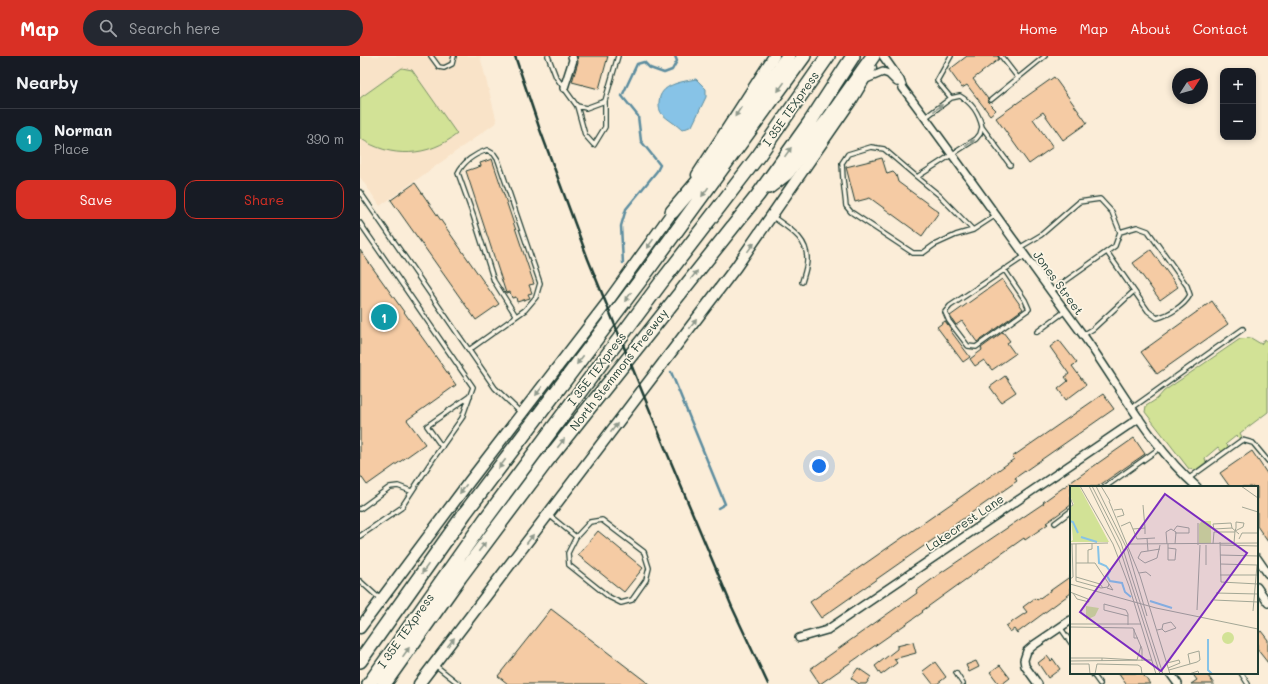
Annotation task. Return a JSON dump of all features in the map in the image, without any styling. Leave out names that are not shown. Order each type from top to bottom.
[{"type":"highway","points":[[672,212],[706,172],[788,56]]},
{"type":"highway","points":[[360,661],[465,513],[648,270],[804,56]]},
{"type":"highway","name":"I 35E TEXpress","points":[[369,684],[484,520],[660,284],[759,155],[828,56]]},
{"type":"highway","name":"North Stemmons Freeway","points":[[384,684],[460,577],[546,462],[758,196],[810,122],[853,56]]},
{"type":"highway","points":[[758,196],[787,173],[830,117],[845,93],[873,56]]},
{"type":"main road","points":[[360,628],[469,482],[609,300],[672,212],[774,56]]},
{"type":"main road","points":[[419,684],[736,268],[879,56]]},
{"type":"street","points":[[564,88],[573,60],[572,56]]},
{"type":"street","name":"Jones Street","points":[[883,56],[904,88]]},
{"type":"street","name":"Jones Street","points":[[864,80],[883,72],[889,74],[904,88],[1020,248],[1064,312],[1083,336],[1174,466],[1196,486]]},
{"type":"street","name":"Lakecrest Lane","points":[[798,638],[827,630],[1139,418]]},
{"type":"street","points":[[1258,559],[1268,574]]},
{"type":"street","points":[[1258,588],[1268,603]]},
{"type":"street","points":[[1038,684],[1026,666],[1024,660],[1027,651],[1070,621]]},
{"type":"street","points":[[1171,674],[1178,684]]},
{"type":"lane","points":[[431,56],[440,67],[444,68],[452,64],[454,56]]},
{"type":"lane","points":[[548,56],[556,77],[577,106],[585,135],[594,145],[605,127],[605,101],[618,56]]},
{"type":"lane","points":[[951,56],[937,81],[951,98]]},
{"type":"lane","points":[[1001,56],[1018,78]]},
{"type":"lane","points":[[991,100],[1045,56]]},
{"type":"lane","points":[[926,117],[951,98],[960,96],[967,100],[978,114],[982,126],[1010,165]]},
{"type":"lane","points":[[577,106],[586,108],[605,101]]},
{"type":"lane","points":[[917,177],[976,139],[980,134],[982,126]]},
{"type":"lane","points":[[973,230],[939,196],[884,149],[871,147],[848,154],[842,163],[846,206],[852,212],[913,253],[923,253],[934,245],[956,235],[973,230],[996,215]]},
{"type":"lane","points":[[469,350],[516,316],[524,310],[536,297],[540,283],[498,160],[494,154],[487,150],[477,153],[460,167],[458,173],[478,229],[494,281],[516,316]]},
{"type":"lane","points":[[360,192],[495,388],[522,414]]},
{"type":"lane","points":[[1020,248],[1041,235],[1079,202],[1100,199],[1112,212],[1120,232],[1115,246],[1050,292]]},
{"type":"lane","points":[[772,216],[797,234],[804,246],[807,260],[802,282]]},
{"type":"lane","points":[[360,223],[473,387],[462,418],[411,491],[401,508],[360,536]]},
{"type":"lane","points":[[1107,252],[1148,311],[1157,318],[1165,316],[1187,302],[1190,295],[1187,286],[1148,231],[1137,227],[1120,232]]},
{"type":"lane","points":[[1004,269],[1025,300],[1029,309],[976,347],[968,346],[949,321],[945,312],[950,306],[1004,269],[1025,256]]},
{"type":"lane","points":[[1083,336],[1093,329],[1134,291]]},
{"type":"lane","points":[[1037,332],[1064,312]]},
{"type":"lane","points":[[1132,408],[1243,329]]},
{"type":"lane","points":[[442,446],[427,426],[470,395]]},
{"type":"lane","points":[[1188,479],[1242,440],[1253,443],[1268,461]]},
{"type":"lane","points":[[1107,486],[1161,448]]},
{"type":"lane","points":[[360,509],[390,487],[398,486],[411,491]]},
{"type":"lane","points":[[1055,523],[1070,512]]},
{"type":"lane","points":[[548,514],[576,536]]},
{"type":"lane","points":[[602,520],[644,552],[649,568],[646,580],[632,600],[621,603],[609,597],[569,565],[568,553],[576,536],[590,522],[602,520]]},
{"type":"lane","points":[[360,582],[381,600]]},
{"type":"lane","points":[[1060,627],[1070,642]]},
{"type":"lane","points":[[434,664],[459,684]]},
{"type":"lane","points":[[956,673],[963,684]]},
{"type":"lane","points":[[1093,674],[1100,684]]},
{"type":"lane","points":[[1242,674],[1248,684]]},
{"type":"shaded area","points":[[360,56],[480,56],[497,122],[380,206],[360,177]]},
{"type":"green space","points":[[402,68],[412,70],[457,134],[446,142],[422,151],[396,152],[372,145],[360,138],[360,98]]},
{"type":"green space","points":[[1251,338],[1261,344],[1265,339],[1268,343],[1268,412],[1240,433],[1242,437],[1240,439],[1236,436],[1226,444],[1229,447],[1222,452],[1218,447],[1205,458],[1206,462],[1196,470],[1189,469],[1145,412],[1146,406],[1157,399],[1164,391],[1240,339]]},
{"type":"water","points":[[696,79],[706,89],[706,97],[692,126],[682,130],[661,113],[659,105],[660,96],[663,91],[672,85]]},
{"type":"building","points":[[577,56],[608,56],[599,89],[572,82],[578,62]]},
{"type":"building","points":[[967,56],[998,56],[999,59],[973,79],[988,99],[988,102],[996,110],[990,115],[967,85],[962,88],[949,70]]},
{"type":"building","points":[[1054,77],[1087,123],[1063,140],[1043,112],[1033,119],[1053,147],[1029,164],[996,118]]},
{"type":"building","points":[[882,158],[887,174],[893,172],[896,175],[898,182],[939,212],[922,236],[870,198],[855,202],[846,167]]},
{"type":"building","points":[[492,159],[534,284],[529,285],[532,293],[528,294],[530,298],[517,302],[516,297],[512,298],[510,292],[506,293],[466,171],[481,166],[480,163]]},
{"type":"building","points":[[415,183],[499,304],[476,320],[391,200]]},
{"type":"building","points":[[360,250],[456,385],[407,420],[425,444],[367,485],[360,475]]},
{"type":"building","points":[[1151,250],[1178,287],[1160,300],[1133,263]]},
{"type":"building","points":[[1002,279],[1023,309],[977,342],[962,321],[956,325],[950,316]]},
{"type":"building","points":[[1212,301],[1228,324],[1157,374],[1141,352]]},
{"type":"building","points":[[945,321],[970,357],[963,362],[937,327]]},
{"type":"building","points":[[1003,332],[1010,341],[1007,343],[1015,354],[992,370],[984,360],[975,366],[970,359],[982,350],[981,348]]},
{"type":"building","points":[[1059,340],[1077,363],[1072,366],[1086,385],[1066,400],[1058,389],[1068,381],[1065,377],[1069,374],[1050,347]]},
{"type":"building","points":[[1005,376],[1016,392],[1001,402],[990,387]]},
{"type":"building","points":[[1103,394],[1114,409],[1015,478],[1017,481],[821,618],[810,602],[975,487],[1014,459],[1012,457]]},
{"type":"building","points":[[1134,438],[1145,454],[1098,486],[1070,486],[1070,506],[1046,523],[1048,524],[1025,540],[1024,538],[922,611],[923,612],[820,684],[810,669],[917,593],[916,591],[942,572],[1044,503],[1043,502]]},
{"type":"building","points":[[1252,451],[1268,475],[1268,542],[1258,527],[1258,486],[1229,486],[1220,473]]},
{"type":"building","points":[[598,531],[643,568],[624,592],[578,555]]},
{"type":"building","points":[[1070,577],[1070,594],[1017,633],[1014,629],[1010,632],[1006,626],[1027,612],[1023,607],[1035,598],[1037,600]]},
{"type":"building","points":[[551,609],[649,684],[508,684],[498,676]]},
{"type":"building","points":[[1261,631],[1268,640],[1268,663],[1258,650],[1258,633]]},
{"type":"building","points":[[913,642],[916,653],[894,659],[897,663],[881,675],[875,666],[897,649],[897,646]]},
{"type":"building","points":[[1047,656],[1051,661],[1053,659],[1060,669],[1048,678],[1038,663]]},
{"type":"building","points":[[976,661],[979,667],[969,672],[966,665]]},
{"type":"building","points":[[935,662],[946,677],[937,684],[933,684],[923,671]]},
{"type":"building","points":[[1000,665],[1010,678],[1002,684],[999,684],[990,672]]},
{"type":"building","points":[[858,668],[871,677],[866,684],[859,684],[851,678]]},
{"type":"building","points":[[1119,674],[1143,674],[1150,684],[1126,684]]},
{"type":"building","points":[[1193,674],[1207,674],[1214,684],[1191,684],[1197,680]]},
{"type":"waterway","points":[[623,263],[621,226],[626,209],[657,171],[660,165],[641,141],[638,116],[622,96],[637,64],[644,62],[650,68],[664,73],[672,70],[677,61],[675,56]]},
{"type":"waterway","points":[[671,372],[725,504],[718,508]]},
{"type":"railway","points":[[515,56],[539,127],[588,259],[732,607],[768,684]]},
{"type":"place","name":"Norman","points":[[384,317]]}]
